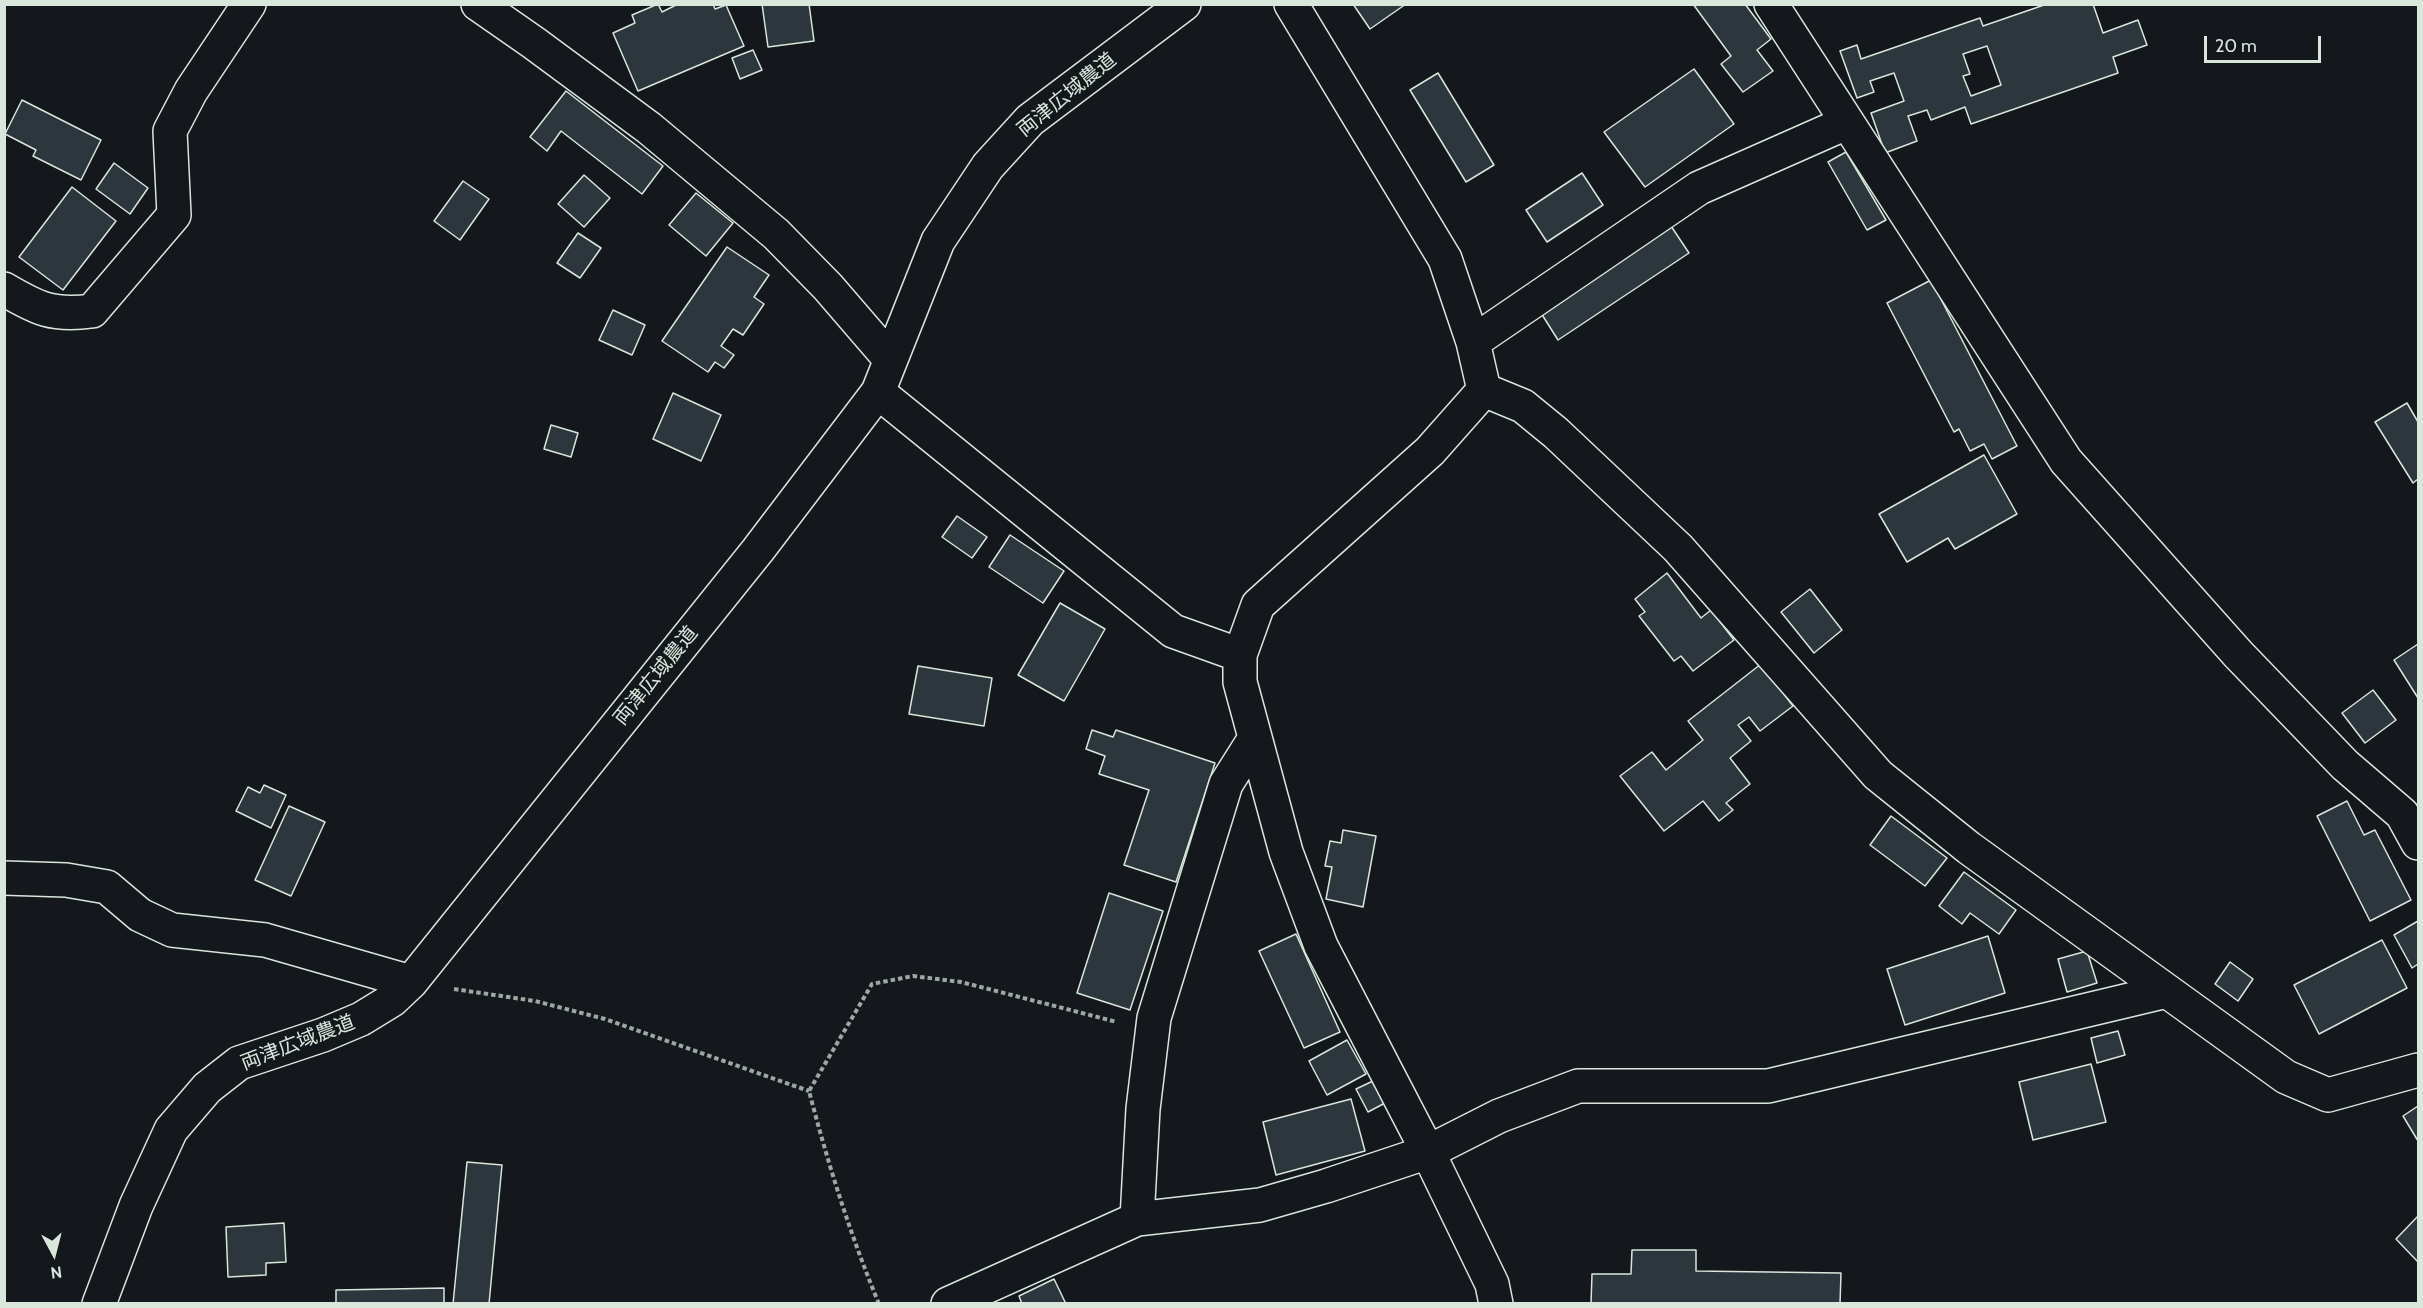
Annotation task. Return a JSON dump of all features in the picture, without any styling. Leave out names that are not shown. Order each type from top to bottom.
[{"type":"street","points":[[4,289],[36,308],[68,314],[92,311],[174,215],[170,131],[191,91],[249,4]]},
{"type":"street","points":[[478,4],[649,128],[776,234],[828,287],[890,359]]},
{"type":"street","name":"両津広域農道","points":[[99,1304],[136,1206],[171,1130],[207,1088],[239,1063],[323,1035],[361,1019],[392,1000],[411,982],[750,559],[878,392],[938,242],[988,166],[1030,120],[1184,4]]},
{"type":"street","points":[[1291,4],[1445,259],[1473,342],[1484,390]]},
{"type":"street","points":[[1771,4],[2066,461],[2238,654],[2345,765],[2402,814],[2418,843]]},
{"type":"street","points":[[1473,342],[1699,188],[1846,123]]},
{"type":"street","points":[[1484,390],[1430,452],[1258,605],[1240,655],[1240,682],[1286,852],[1320,946],[1428,1152],[1492,1284],[1496,1304]]},
{"type":"street","points":[[1484,390],[1523,406],[1556,433],[1678,548],[1878,775],[1969,848],[2286,1077],[2328,1095],[2418,1070]]},
{"type":"street","points":[[878,392],[1173,631],[1240,655]]},
{"type":"street","points":[[1137,1219],[1143,1109],[1154,1018],[1226,784],[1255,738]]},
{"type":"street","points":[[4,878],[66,879],[107,887],[140,915],[172,930],[265,940],[411,982]]},
{"type":"street","points":[[948,1304],[1137,1219],[1260,1205],[1326,1186],[1428,1152],[1499,1116],[1578,1086],[1768,1086],[2167,991]]},
{"type":"path","points":[[879,1304],[854,1241],[827,1159],[809,1091],[872,984],[913,976],[961,982],[1152,1031]]},
{"type":"path","points":[[411,982],[535,1000],[605,1019],[809,1091]]},
{"type":"building","points":[[658,4],[662,12],[678,4],[713,4],[715,9],[726,5],[744,46],[638,91],[613,33],[635,23],[632,15]]},
{"type":"building","points":[[762,4],[809,4],[814,41],[768,47]]},
{"type":"building","points":[[1353,4],[1406,4],[1370,29]]},
{"type":"building","points":[[1693,4],[1745,4],[1771,39],[1757,50],[1773,71],[1743,92],[1721,64],[1731,56]]},
{"type":"building","points":[[2047,4],[2093,4],[2103,33],[2138,20],[2147,45],[2113,57],[2118,73],[1971,124],[1965,107],[1931,120],[1927,110],[1908,116],[1917,141],[1885,153],[1871,113],[1904,101],[1894,73],[1870,81],[1874,92],[1857,98],[1840,51],[1857,45],[1861,59],[1980,18],[1983,26]],"holes":[[[1987,46],[2001,85],[1971,96],[1963,76],[1970,74],[1963,54]]]},
{"type":"building","points":[[753,50],[762,70],[740,79],[732,58]]},
{"type":"building","points":[[1694,69],[1734,124],[1645,187],[1604,132]]},
{"type":"building","points":[[1438,73],[1494,165],[1466,182],[1410,90]]},
{"type":"building","points":[[566,91],[663,166],[642,194],[561,131],[547,151],[530,137]]},
{"type":"building","points":[[22,100],[101,140],[81,180],[33,156],[36,150],[5,134]]},
{"type":"building","points":[[1846,152],[1886,220],[1867,230],[1828,162]]},
{"type":"building","points":[[114,163],[148,188],[130,214],[96,189]]},
{"type":"building","points":[[1582,173],[1603,205],[1547,242],[1526,210]]},
{"type":"building","points":[[584,175],[610,198],[584,227],[558,204]]},
{"type":"building","points":[[463,181],[489,199],[460,240],[434,221]]},
{"type":"building","points":[[72,187],[116,221],[63,290],[19,257]]},
{"type":"building","points":[[696,193],[733,223],[706,256],[669,225]]},
{"type":"building","points":[[1671,226],[1689,253],[1558,340],[1541,313]]},
{"type":"building","points":[[578,233],[601,248],[580,278],[557,263]]},
{"type":"building","points":[[727,247],[769,275],[754,297],[764,304],[743,335],[733,329],[721,346],[734,355],[724,368],[715,362],[708,372],[662,341]]},
{"type":"building","points":[[1931,280],[2017,446],[1992,459],[1984,444],[1970,451],[1959,429],[1954,432],[1887,303]]},
{"type":"building","points":[[613,310],[645,325],[632,355],[599,340]]},
{"type":"building","points":[[673,393],[721,415],[701,461],[653,439]]},
{"type":"building","points":[[2407,403],[2418,422],[2418,479],[2413,483],[2375,422]]},
{"type":"building","points":[[551,425],[578,433],[571,457],[544,449]]},
{"type":"building","points":[[1984,455],[2017,514],[1955,549],[1948,538],[1907,562],[1879,514]]},
{"type":"building","points":[[957,516],[987,537],[972,558],[942,537]]},
{"type":"building","points":[[1010,535],[1064,571],[1043,603],[989,567]]},
{"type":"building","points":[[1667,573],[1701,618],[1711,610],[1734,640],[1693,671],[1681,656],[1674,661],[1639,616],[1645,612],[1635,599]]},
{"type":"building","points":[[1810,589],[1842,630],[1814,653],[1781,612]]},
{"type":"building","points":[[1060,603],[1105,629],[1064,701],[1018,675]]},
{"type":"building","points":[[2418,644],[2418,698],[2394,660]]},
{"type":"building","points":[[1761,664],[1793,706],[1760,731],[1749,717],[1738,725],[1751,741],[1730,758],[1750,784],[1726,803],[1733,810],[1719,821],[1703,801],[1664,831],[1620,776],[1652,752],[1666,770],[1703,740],[1688,721]]},
{"type":"building","points":[[918,666],[992,678],[984,726],[909,714]]},
{"type":"building","points":[[2373,690],[2396,720],[2365,743],[2342,713]]},
{"type":"building","points":[[1092,730],[1113,737],[1116,730],[1215,763],[1176,882],[1124,865],[1149,790],[1099,774],[1105,756],[1086,749]]},
{"type":"building","points":[[264,785],[286,795],[271,828],[236,811],[248,787],[260,793]]},
{"type":"building","points":[[2347,801],[2364,835],[2375,830],[2411,900],[2370,921],[2317,816]]},
{"type":"building","points":[[289,806],[325,822],[291,896],[255,880]]},
{"type":"building","points":[[1891,816],[1947,858],[1925,886],[1870,845]]},
{"type":"building","points":[[1343,830],[1376,836],[1363,907],[1326,899],[1332,867],[1325,866],[1330,841],[1341,843]]},
{"type":"building","points":[[1964,872],[2016,910],[1999,934],[1970,913],[1962,924],[1939,906]]},
{"type":"building","points":[[1109,893],[1163,911],[1130,1010],[1077,993]]},
{"type":"building","points":[[2418,921],[2418,964],[2412,968],[2394,935]]},
{"type":"building","points":[[1296,934],[1340,1032],[1304,1048],[1259,951]]},
{"type":"building","points":[[1988,936],[2005,993],[1905,1025],[1887,969]]},
{"type":"building","points":[[2382,940],[2407,988],[2319,1034],[2294,985]]},
{"type":"building","points":[[2087,951],[2097,983],[2067,992],[2058,959]]},
{"type":"building","points":[[2230,962],[2253,979],[2238,1001],[2215,984]]},
{"type":"building","points":[[2118,1031],[2125,1055],[2097,1063],[2091,1038]]},
{"type":"building","points":[[1347,1040],[1366,1074],[1327,1095],[1309,1061]]},
{"type":"building","points":[[2091,1064],[2106,1122],[2033,1140],[2019,1082]]},
{"type":"building","points":[[1373,1081],[1385,1103],[1368,1112],[1356,1089]]},
{"type":"building","points":[[1351,1099],[1365,1151],[1276,1175],[1263,1122]]},
{"type":"building","points":[[2418,1106],[2418,1141],[2403,1116]]},
{"type":"building","points":[[467,1162],[502,1165],[489,1304],[453,1304]]},
{"type":"building","points":[[2418,1216],[2418,1262],[2396,1239]]},
{"type":"building","points":[[284,1223],[286,1262],[266,1263],[266,1275],[228,1277],[226,1227]]},
{"type":"building","points":[[1632,1250],[1696,1250],[1696,1271],[1841,1273],[1840,1304],[1591,1304],[1592,1274],[1631,1274]]},
{"type":"building","points":[[1054,1279],[1066,1304],[1022,1304],[1019,1296]]},
{"type":"building","points":[[444,1288],[444,1304],[336,1304],[336,1290]]}]
